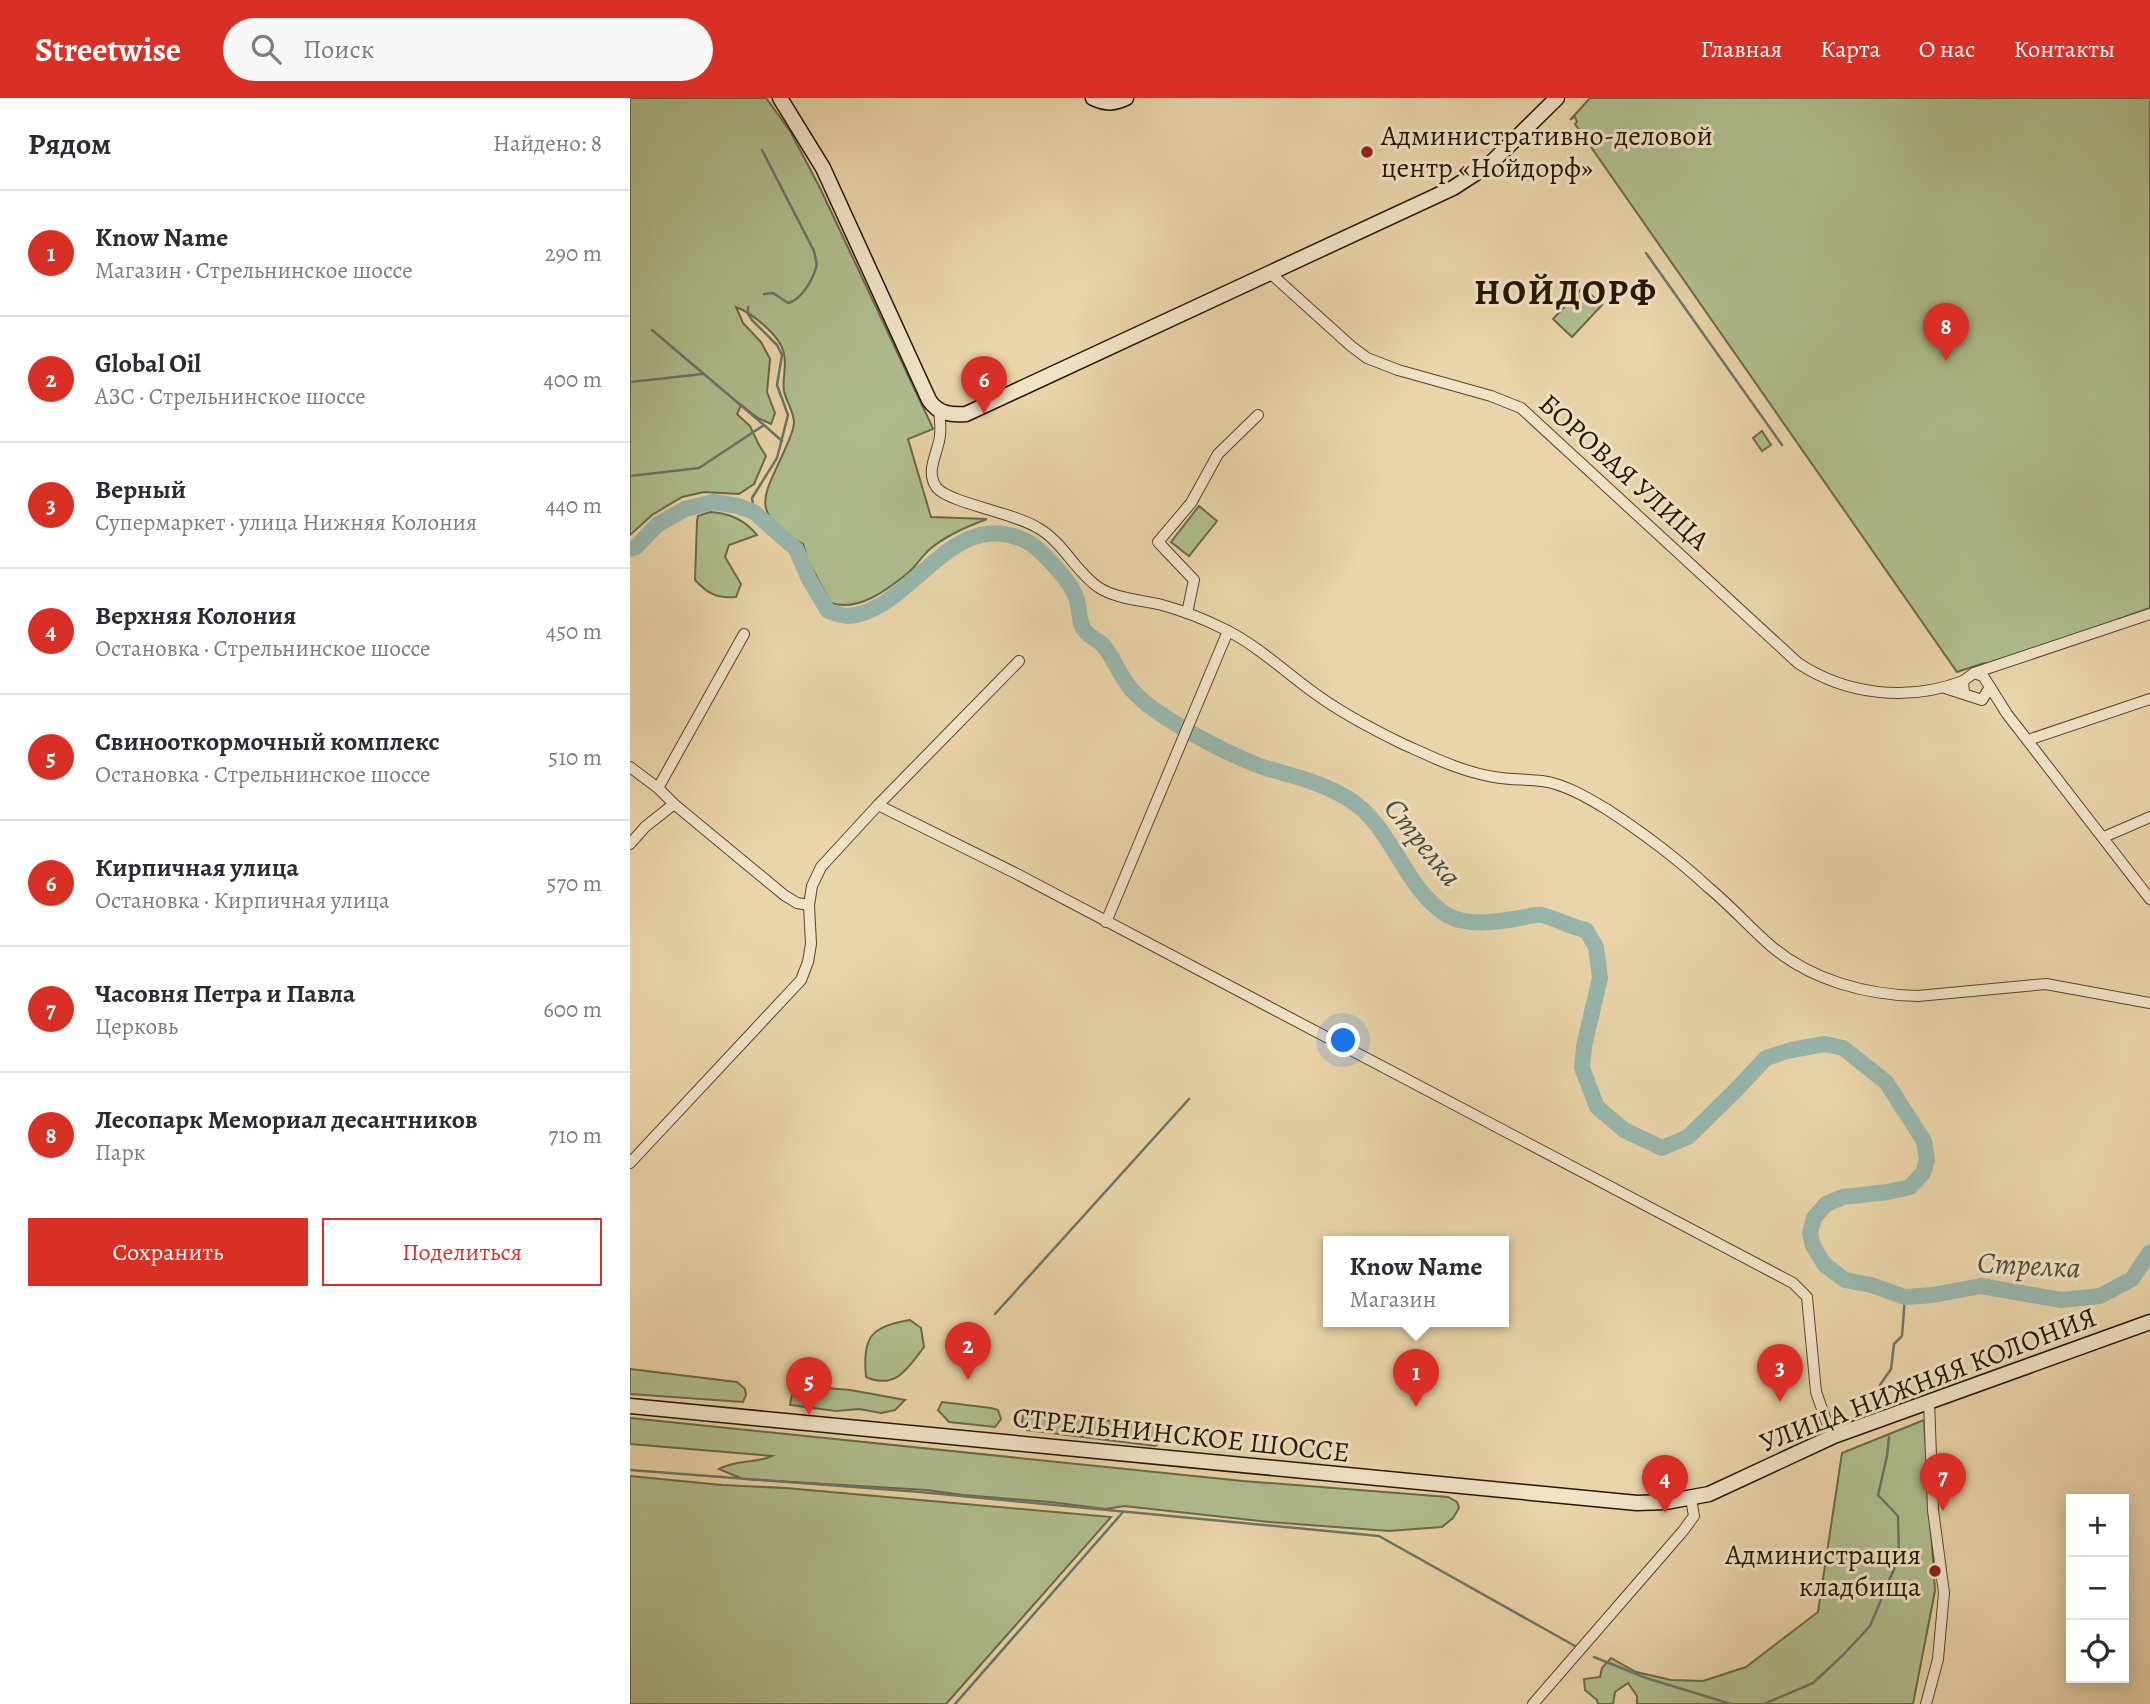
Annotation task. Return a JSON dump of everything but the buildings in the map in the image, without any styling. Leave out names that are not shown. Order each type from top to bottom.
[{"type":"main road","points":[[780,98],[823,168],[929,400],[944,413],[966,414],[1453,188],[1490,164],[1557,98]]},
{"type":"main road","points":[[1093,98],[1103,103],[1114,103],[1126,98]]},
{"type":"main road","name":"УЛИЦА НИЖНЯЯ КОЛОНИЯ","points":[[1726,1488],[1834,1436],[2150,1322]]},
{"type":"main road","name":"СТРЕЛЬНИНСКОЕ ШОССЕ","points":[[630,1406],[1637,1503],[1691,1499],[1726,1488]]},
{"type":"street","name":"БОРОВАЯ УЛИЦА","points":[[1270,273],[1367,358],[1398,370],[1491,396],[1521,408],[1798,663],[1809,670],[1840,684],[1879,693],[1945,688],[1963,681]]},
{"type":"street","points":[[944,413],[932,467],[933,479],[941,491],[969,503],[1011,514],[1036,526],[1051,537],[1090,580],[1105,592],[1187,613],[1228,631],[1345,713],[1400,742],[1464,769],[1492,777],[1544,781],[1561,786],[1608,811],[1709,887],[1792,962],[1836,982],[1897,996],[2046,984],[2150,1003]]},
{"type":"street","points":[[1187,613],[1194,580],[1157,542],[1191,503],[1218,454],[1258,415]]},
{"type":"street","points":[[2007,714],[1982,700],[1964,694],[1963,681],[1974,673],[2150,614]]},
{"type":"street","points":[[1106,922],[1228,631]]},
{"type":"street","points":[[658,788],[744,634]]},
{"type":"street","points":[[630,1163],[801,980],[811,944],[808,905],[812,886],[821,867],[1019,661]]},
{"type":"street","points":[[1982,700],[1989,684],[1987,669]]},
{"type":"street","points":[[1974,673],[1983,676],[2007,714],[2150,899]]},
{"type":"street","name":"БОРОВАЯ УЛИЦА","points":[[1945,688],[1964,694]]},
{"type":"street","points":[[2028,740],[2150,699]]},
{"type":"street","points":[[630,767],[784,895],[797,903],[808,905]]},
{"type":"street","points":[[630,844],[645,827],[674,804]]},
{"type":"street","points":[[878,805],[1017,874],[1793,1283],[1807,1297],[1816,1392],[1834,1436]]},
{"type":"street","points":[[2104,837],[2150,817]]},
{"type":"street","points":[[1926,1704],[1938,1660],[1944,1593],[1933,1510],[1929,1401]]},
{"type":"street","points":[[1533,1704],[1683,1531],[1694,1516],[1691,1499]]},
{"type":"green space","points":[[630,98],[766,98],[790,131],[820,188],[933,429],[908,439],[931,517],[987,519],[936,544],[908,573],[872,598],[851,604],[831,603],[808,561],[803,544],[773,522],[767,512],[767,491],[790,438],[794,418],[784,391],[785,359],[782,347],[772,333],[750,314],[736,307],[743,323],[761,342],[770,359],[767,392],[775,413],[771,424],[741,405],[737,414],[750,426],[766,456],[754,484],[739,494],[704,492],[682,497],[652,515],[630,535]]},
{"type":"green space","points":[[1590,98],[2150,98],[2150,608],[1995,664],[1984,663],[1957,672],[1575,124],[1575,117],[1570,120]]},
{"type":"green space","points":[[1583,287],[1602,305],[1572,337],[1553,319]]},
{"type":"green space","points":[[1762,431],[1771,445],[1762,451],[1753,438]]},
{"type":"green space","points":[[1199,506],[1217,521],[1189,556],[1171,542]]},
{"type":"green space","points":[[710,512],[736,518],[757,535],[729,545],[725,557],[741,584],[736,597],[713,594],[695,580],[698,516]]},
{"type":"green space","points":[[910,1320],[921,1328],[924,1347],[907,1369],[893,1379],[885,1381],[866,1377],[866,1352],[872,1336],[886,1326]]},
{"type":"green space","points":[[630,1369],[737,1382],[745,1389],[746,1395],[743,1402],[630,1394]]},
{"type":"green space","points":[[814,1387],[850,1390],[905,1400],[895,1410],[881,1413],[790,1405],[792,1394],[799,1389]]},
{"type":"green space","points":[[942,1402],[998,1410],[1001,1419],[995,1427],[949,1422],[938,1410]]},
{"type":"green space","points":[[1039,1412],[1159,1427],[1168,1435],[1155,1446],[1027,1430],[1022,1423],[1023,1416]]},
{"type":"green space","points":[[630,1418],[1243,1481],[1448,1497],[1457,1502],[1459,1508],[1453,1518],[1442,1527],[1389,1531],[1269,1522],[1124,1506],[1106,1509],[927,1490],[743,1479],[719,1469],[772,1456],[630,1444]]},
{"type":"green space","points":[[1924,1420],[1935,1591],[1913,1704],[1637,1704],[1637,1696],[1628,1683],[1615,1692],[1613,1704],[1598,1704],[1585,1690],[1584,1679],[1600,1677],[1602,1668],[1611,1658],[1636,1672],[1671,1680],[1703,1681],[1746,1667],[1818,1612],[1842,1453]]},
{"type":"green space","points":[[630,1476],[1111,1517],[946,1704],[630,1704]]},
{"type":"waterway","points":[[762,150],[814,251],[817,264],[809,284],[793,301],[788,303],[773,293],[764,294]]},
{"type":"waterway","points":[[1646,253],[1782,445]]},
{"type":"waterway","points":[[748,307],[752,320],[777,345],[782,355],[777,385],[788,415],[777,458],[752,498],[754,512]]},
{"type":"waterway","points":[[652,330],[764,425]]},
{"type":"waterway","points":[[630,382],[703,374]]},
{"type":"waterway","points":[[630,476],[699,468],[764,425],[782,441]]},
{"type":"waterway","name":"Стрелка","points":[[630,549],[636,547],[657,525],[685,509],[713,502],[738,506],[754,512],[796,549],[809,579],[828,611],[848,616],[871,610],[892,598],[952,548],[974,537],[998,533],[1024,540],[1046,557],[1068,582],[1076,597],[1083,628],[1103,645],[1128,685],[1143,701],[1196,736],[1236,756],[1317,784],[1351,800],[1373,820],[1422,892],[1447,915],[1464,921],[1483,922],[1541,915],[1586,930],[1596,947],[1600,978],[1584,1046],[1582,1068],[1597,1107],[1624,1130],[1662,1148],[1688,1137],[1766,1058],[1791,1050],[1825,1044],[1843,1048],[1886,1082],[1924,1141],[1927,1160],[1923,1173],[1910,1187],[1843,1197],[1826,1204],[1814,1218],[1810,1233],[1813,1246],[1825,1265],[1845,1280],[1871,1285],[1905,1297],[1981,1286],[2061,1300],[2100,1296],[2132,1279],[2150,1252]]},
{"type":"waterway","points":[[995,1314],[1189,1099]]},
{"type":"waterway","points":[[1880,1404],[1880,1385],[1891,1369],[1894,1344],[1902,1336],[1905,1297]]},
{"type":"waterway","points":[[1764,1704],[1813,1683],[1870,1626],[1899,1557],[1898,1516],[1878,1495],[1889,1437]]},
{"type":"waterway","points":[[630,1470],[920,1492],[1379,1536],[1575,1646]]},
{"type":"waterway","points":[[955,1704],[1123,1512]]},
{"type":"waterway","points":[[1594,1657],[1646,1678],[1731,1704]]},
{"type":"place","name":"Административно-деловой центр «Нойдорф»","points":[[1367,152]]},
{"type":"place","name":"Лесопарк Мемориал десантников","points":[[1946,361]]},
{"type":"place","name":"Кирпичная улица","points":[[984,414]]},
{"type":"place","name":"Global Oil","points":[[968,1380]]},
{"type":"place","name":"Верный","points":[[1780,1402]]},
{"type":"place","name":"Know Name","points":[[1416,1407]]},
{"type":"place","name":"Свинооткормочный комплекс","points":[[809,1415]]},
{"type":"place","name":"Часовня Петра и Павла","points":[[1943,1511]]},
{"type":"place","name":"Верхняя Колония","points":[[1665,1513]]},
{"type":"place","name":"Администрация кладбища","points":[[1935,1571]]},
{"type":"district","name":"НОЙДОРФ","points":[[1566,292]]}]
